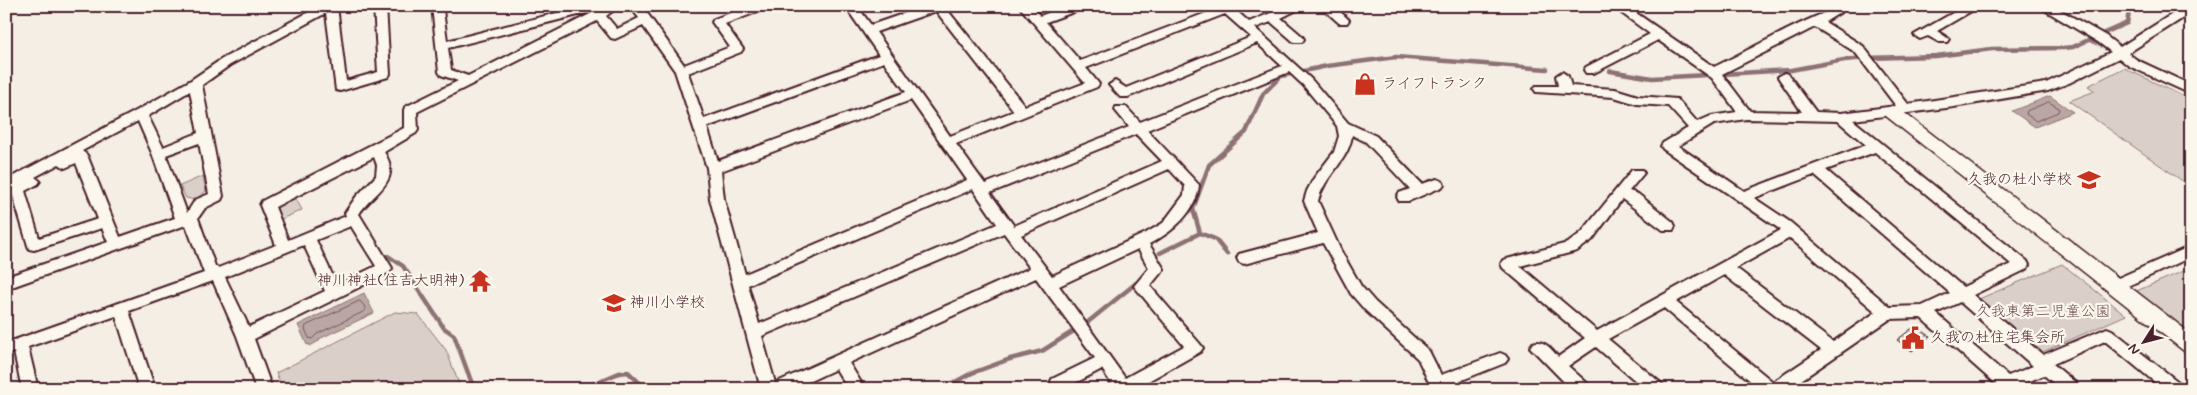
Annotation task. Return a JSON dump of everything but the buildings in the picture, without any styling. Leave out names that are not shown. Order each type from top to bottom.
[{"type":"street","points":[[11,186],[196,83],[226,62],[330,6],[340,87],[384,74],[380,6]]},
{"type":"street","points":[[445,6],[437,8],[446,72],[468,80]]},
{"type":"street","points":[[442,46],[599,11],[613,6]]},
{"type":"street","points":[[636,6],[681,71],[714,168],[717,199],[768,389]]},
{"type":"street","points":[[681,71],[736,49],[718,22],[761,6]]},
{"type":"street","points":[[850,6],[1124,388],[1195,348],[1140,286],[1157,269],[1141,242]]},
{"type":"street","points":[[867,31],[938,6],[1022,112]]},
{"type":"street","points":[[948,142],[1093,84],[1025,6]]},
{"type":"street","points":[[1038,21],[1078,6]]},
{"type":"street","points":[[1247,27],[1299,6]]},
{"type":"street","points":[[1326,6],[1343,20]]},
{"type":"street","points":[[1618,6],[1713,73],[1746,115]]},
{"type":"street","points":[[1943,39],[1924,33],[1974,6]]},
{"type":"street","points":[[2044,6],[2091,32],[2121,52],[2133,63],[2191,90]]},
{"type":"street","points":[[1078,66],[1226,8],[1295,71],[1325,102],[1344,126],[1347,133],[1345,146],[1318,180],[1311,194],[1310,201],[1342,267],[1356,290],[1370,306],[1424,355],[1439,386],[1500,359]]},
{"type":"street","points":[[1888,313],[1791,231],[1668,146],[1711,120],[1746,115],[1841,117],[1899,111],[2048,87],[2121,52],[2191,8]]},
{"type":"street","points":[[599,11],[615,35],[645,20]]},
{"type":"street","points":[[284,246],[267,205],[376,150],[411,130],[410,110],[599,11]]},
{"type":"street","points":[[1713,73],[1835,12]]},
{"type":"street","points":[[1273,17],[1298,38]]},
{"type":"street","points":[[1815,21],[1859,49],[1899,111],[2114,286],[2191,345]]},
{"type":"street","points":[[1590,70],[1659,35]]},
{"type":"street","points":[[1049,284],[1141,242],[1168,227],[1191,196],[1192,185],[1140,128],[1123,98],[1259,38]]},
{"type":"street","points":[[699,125],[886,57]]},
{"type":"street","points":[[740,282],[979,186],[1295,71]]},
{"type":"street","points":[[1562,76],[1566,91]]},
{"type":"street","points":[[1784,77],[1813,117]]},
{"type":"street","points":[[6,283],[187,219],[200,204],[216,196],[196,83]]},
{"type":"street","points":[[1540,89],[1615,93],[1637,100],[1672,102],[1696,129]]},
{"type":"street","points":[[714,168],[913,94]]},
{"type":"street","points":[[141,114],[209,269],[217,274],[245,336],[264,389]]},
{"type":"street","points":[[1775,389],[1888,313],[1924,312],[2022,266],[1841,117]]},
{"type":"street","points":[[1344,126],[1371,138],[1420,190]]},
{"type":"street","points":[[159,153],[206,135]]},
{"type":"street","points":[[1743,197],[1876,146]]},
{"type":"street","points":[[245,336],[385,268],[352,213],[363,198],[378,186],[383,178],[382,159],[376,150]]},
{"type":"street","points":[[11,186],[80,155],[116,245]]},
{"type":"street","points":[[754,333],[1170,163]]},
{"type":"street","points":[[1815,168],[2071,389]]},
{"type":"street","points":[[1637,173],[1620,192],[1587,236],[1572,247],[1508,264],[1656,389]]},
{"type":"street","points":[[1404,197],[1436,184]]},
{"type":"street","points":[[11,186],[34,245],[107,221]]},
{"type":"street","points":[[1620,192],[1633,198],[1668,226]]},
{"type":"street","points":[[30,389],[13,346],[217,274],[354,219]]},
{"type":"street","points":[[1558,365],[1597,338],[1791,231]]},
{"type":"street","points":[[1244,258],[1326,236]]},
{"type":"street","points":[[308,238],[333,293]]},
{"type":"street","points":[[2114,286],[2191,251]]},
{"type":"street","points":[[1726,268],[1832,350]]},
{"type":"street","points":[[777,389],[1040,270]]},
{"type":"street","points":[[1666,301],[1771,389]]},
{"type":"street","points":[[121,309],[147,389]]},
{"type":"street","points":[[1924,312],[2009,386],[2043,365],[2107,334],[2175,389]]},
{"type":"street","points":[[1538,347],[1581,388]]},
{"type":"street","points":[[1058,384],[1105,360]]},
{"type":"street","points":[[838,361],[857,389]]},
{"type":"green space","points":[[2124,68],[2191,100],[2191,187],[2069,101],[2095,91],[2088,86]]},
{"type":"green space","points":[[203,176],[206,191],[195,200],[186,198],[180,186]]},
{"type":"green space","points":[[294,195],[302,210],[279,220],[276,209],[282,200]]},
{"type":"green space","name":"久我東第二児童公園","points":[[2062,264],[2126,315],[2036,355],[1974,301]]},
{"type":"green space","points":[[2191,268],[2191,339],[2134,292]]},
{"type":"green space","points":[[395,312],[418,314],[446,350],[461,389],[283,389],[276,373]]},
{"type":"water","points":[[2050,96],[2073,112],[2035,127],[2012,111]]},
{"type":"water","points":[[364,293],[374,313],[319,339],[319,341],[310,346],[309,344],[307,345],[298,325]]},
{"type":"waterway","points":[[2102,34],[2127,23],[2130,6]]},
{"type":"waterway","points":[[1723,74],[1791,70],[1844,60],[1867,58],[1936,56],[1992,49],[2063,48],[2073,47],[2093,38]]},
{"type":"waterway","points":[[2090,40],[2105,47]]},
{"type":"waterway","points":[[1200,233],[1193,209],[1209,165],[1246,132],[1263,94],[1281,76],[1327,66],[1396,57],[1547,69]]},
{"type":"waterway","points":[[2135,59],[2177,79]]},
{"type":"waterway","points":[[1610,71],[1652,78],[1707,75]]},
{"type":"waterway","points":[[1160,253],[1200,233]]},
{"type":"waterway","points":[[1200,233],[1215,239],[1227,254]]},
{"type":"waterway","points":[[388,256],[403,266],[444,328],[454,335],[474,389]]},
{"type":"waterway","points":[[942,389],[972,373],[1010,359],[1042,351],[1088,322],[1140,280]]},
{"type":"waterway","points":[[581,389],[619,373],[628,372],[646,389]]},
{"type":"place","name":"ライフトランク","points":[[1365,84]]},
{"type":"place","name":"久我の杜小学校","points":[[2089,180]]},
{"type":"place","name":"神川神社(住吉大明神)","points":[[480,281]]},
{"type":"place","name":"神川小学校","points":[[614,303]]},
{"type":"place","name":"久我の杜住宅集会所","points":[[1913,338]]}]
